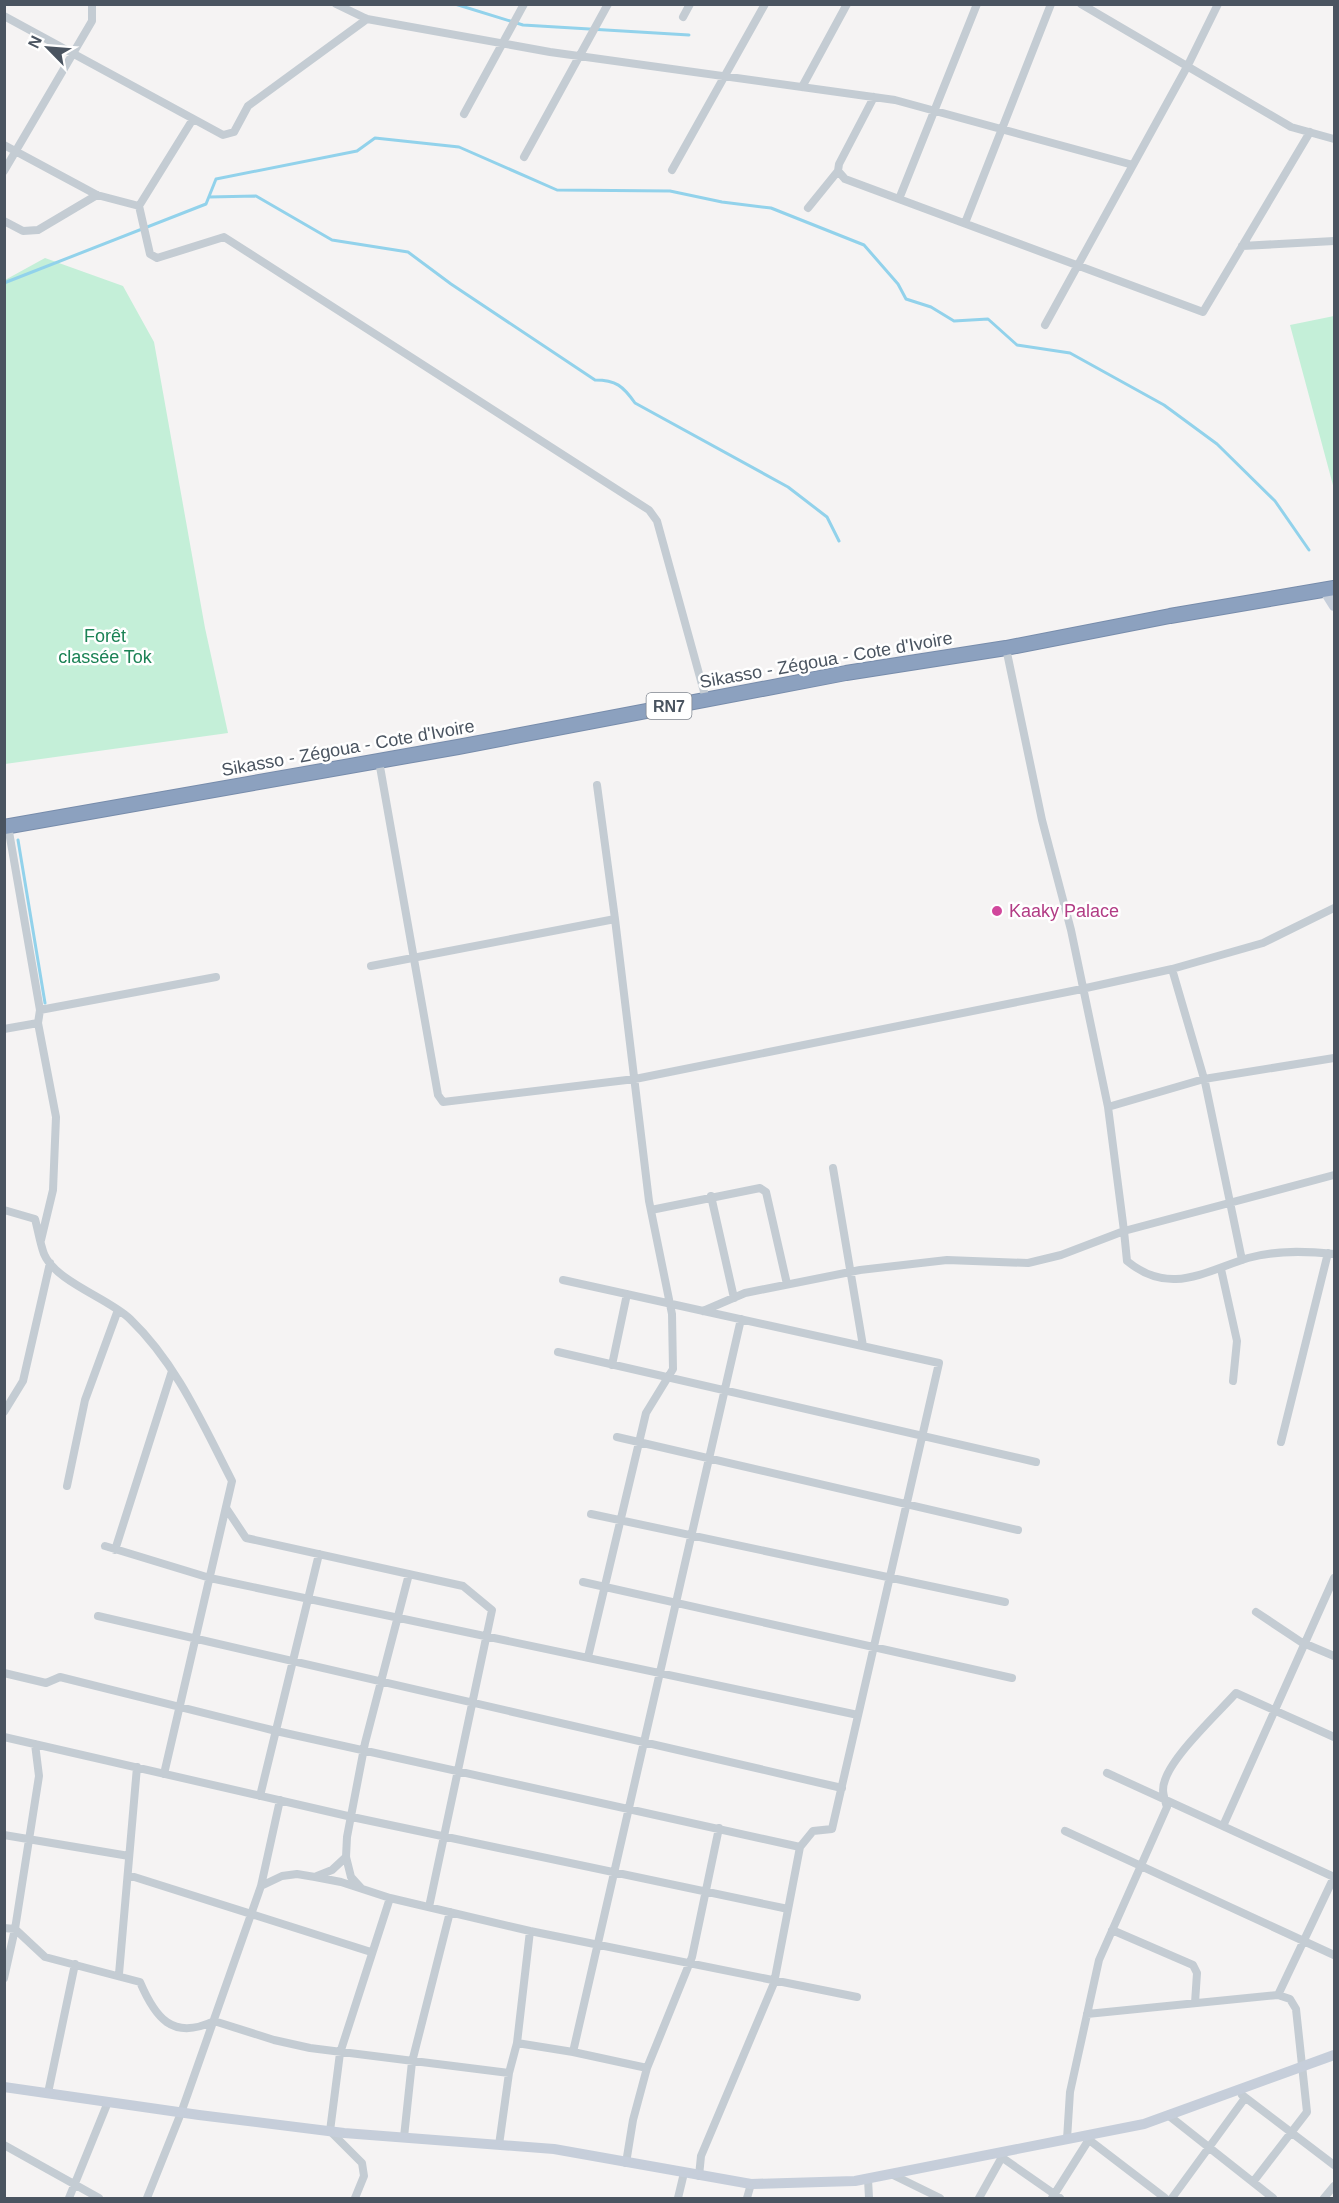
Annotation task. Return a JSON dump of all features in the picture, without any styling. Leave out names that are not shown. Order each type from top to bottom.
[{"type":"highway","name":"Sikasso - Zégoua - Cote d'Ivoire","points":[[6,827],[846,673],[1006,648],[1170,616],[1329,589]]},
{"type":"street","points":[[4,171],[92,21],[92,4]]},
{"type":"street","points":[[336,4],[367,19],[503,43],[874,97],[1133,165]]},
{"type":"street","points":[[464,114],[524,4]]},
{"type":"street","points":[[525,157],[608,4]]},
{"type":"street","points":[[683,17],[690,4]]},
{"type":"street","points":[[672,170],[765,4]]},
{"type":"street","points":[[802,87],[847,4]]},
{"type":"street","points":[[899,199],[976,4]]},
{"type":"street","points":[[965,223],[1051,4]]},
{"type":"street","points":[[1081,4],[1291,127],[1335,139]]},
{"type":"street","points":[[1045,325],[1188,65],[1218,4]]},
{"type":"street","points":[[4,16],[223,135],[234,132],[248,106],[367,19]]},
{"type":"street","points":[[808,208],[838,171],[839,164],[874,97]]},
{"type":"street","points":[[193,119],[139,206],[150,254],[157,258],[224,237],[649,510],[657,521],[706,699]]},
{"type":"street","points":[[838,171],[845,179],[1203,312],[1310,132]]},
{"type":"street","points":[[4,145],[97,195],[139,206]]},
{"type":"street","points":[[4,221],[23,231],[38,230],[97,195]]},
{"type":"street","points":[[1242,246],[1335,242]]},
{"type":"street","points":[[1329,589],[1335,606]]},
{"type":"street","points":[[1006,648],[1042,820],[1083,989],[1108,1107],[1127,1261],[1141,1272],[1164,1280],[1197,1278],[1242,1260],[1295,1250],[1332,1253],[1281,1442]]},
{"type":"street","points":[[379,760],[438,1095],[443,1101],[635,1079],[1083,989],[1172,969],[1263,943],[1335,908]]},
{"type":"street","points":[[588,1657],[646,1413],[673,1369],[670,1304],[651,1210],[597,785]]},
{"type":"street","points":[[6,827],[40,1010],[38,1023],[56,1117],[53,1190],[41,1242]]},
{"type":"street","points":[[372,966],[615,919]]},
{"type":"street","points":[[1172,969],[1204,1079],[1242,1260]]},
{"type":"street","points":[[40,1010],[216,977]]},
{"type":"street","points":[[4,1029],[38,1023]]},
{"type":"street","points":[[1108,1107],[1204,1079],[1335,1058]]},
{"type":"street","points":[[833,1168],[863,1346]]},
{"type":"street","points":[[703,1311],[734,1298],[787,1284],[850,1272],[947,1260],[1028,1263],[1061,1255],[1124,1231],[1335,1175]]},
{"type":"street","points":[[651,1210],[755,1186],[766,1192],[787,1284]]},
{"type":"street","points":[[711,1196],[734,1298]]},
{"type":"street","points":[[4,1210],[35,1219],[44,1256],[59,1274],[99,1296],[130,1319],[185,1389],[232,1481],[164,1774]]},
{"type":"street","points":[[4,1412],[22,1381],[50,1263]]},
{"type":"street","points":[[1221,1269],[1237,1341],[1233,1381]]},
{"type":"street","points":[[562,1280],[939,1363],[832,1829],[813,1831],[800,1847],[775,1981],[701,2156],[699,2176]]},
{"type":"street","points":[[612,1365],[627,1294]]},
{"type":"street","points":[[67,1486],[85,1400],[118,1310]]},
{"type":"street","points":[[573,2052],[741,1319]]},
{"type":"street","points":[[558,1352],[1035,1462]]},
{"type":"street","points":[[116,1550],[172,1371]]},
{"type":"street","points":[[617,1437],[1018,1530]]},
{"type":"street","points":[[226,1508],[246,1538],[463,1586],[492,1610],[429,1907]]},
{"type":"street","points":[[591,1514],[1005,1602]]},
{"type":"street","points":[[105,1546],[210,1578],[858,1715]]},
{"type":"street","points":[[260,1796],[319,1554]]},
{"type":"street","points":[[362,1889],[351,1877],[346,1857],[364,1749],[409,1574]]},
{"type":"street","points":[[1223,1826],[1334,1579]]},
{"type":"street","points":[[582,1582],[1012,1678]]},
{"type":"street","points":[[1256,1612],[1305,1643],[1335,1656]]},
{"type":"street","points":[[98,1616],[842,1788]]},
{"type":"street","points":[[4,1673],[46,1683],[60,1677],[180,1705],[276,1731],[800,1847]]},
{"type":"street","points":[[1067,2139],[1070,2092],[1099,1960],[1167,1807],[1162,1791],[1165,1778],[1175,1761],[1236,1693],[1335,1737]]},
{"type":"street","points":[[4,1737],[352,1817],[788,1909]]},
{"type":"street","points":[[4,1978],[31,1839],[39,1776],[35,1744]]},
{"type":"street","points":[[119,1974],[137,1767]]},
{"type":"street","points":[[1107,1773],[1334,1877],[1278,1995]]},
{"type":"street","points":[[147,2199],[181,2113],[261,1886],[280,1800]]},
{"type":"street","points":[[627,2163],[633,2120],[647,2068],[690,1963],[719,1828]]},
{"type":"street","points":[[1065,1831],[1335,1955]]},
{"type":"street","points":[[4,1835],[129,1856]]},
{"type":"street","points":[[315,1877],[332,1870],[346,1857]]},
{"type":"street","points":[[261,1886],[282,1876],[297,1874],[315,1877],[390,1898],[530,1931],[857,1998]]},
{"type":"street","points":[[128,1875],[251,1912],[371,1952]]},
{"type":"street","points":[[330,2131],[340,2052],[390,1898]]},
{"type":"street","points":[[404,2137],[412,2062],[450,1912]]},
{"type":"street","points":[[4,1928],[15,1929],[45,1957],[119,1974],[140,1982],[151,2008],[165,2021],[182,2028],[199,2028],[214,2021],[274,2040],[340,2052],[509,2073]]},
{"type":"street","points":[[1112,1930],[1193,1965],[1197,1973],[1195,2003]]},
{"type":"street","points":[[500,2145],[509,2073],[517,2043],[530,1931]]},
{"type":"street","points":[[48,2093],[75,1964]]},
{"type":"street","points":[[1087,2014],[1278,1995],[1290,1999],[1296,2009],[1307,2112],[1253,2182]]},
{"type":"street","points":[[517,2043],[647,2068]]},
{"type":"street","points":[[4,2086],[181,2113],[330,2131],[554,2149],[751,2184],[868,2179],[1000,2155],[1067,2139],[1086,2138],[1144,2124],[1241,2094],[1301,2067],[1335,2055]]},
{"type":"street","points":[[1241,2094],[1335,2165]]},
{"type":"street","points":[[1172,2199],[1209,2147],[1241,2094]]},
{"type":"street","points":[[69,2199],[108,2102]]},
{"type":"street","points":[[1168,2115],[1274,2199]]},
{"type":"street","points":[[330,2131],[362,2163],[364,2176],[355,2199]]},
{"type":"street","points":[[1000,2155],[1055,2197],[1086,2138]]},
{"type":"street","points":[[1086,2138],[1165,2199]]},
{"type":"street","points":[[4,2145],[99,2199]]},
{"type":"street","points":[[979,2199],[1000,2155]]},
{"type":"street","points":[[678,2199],[684,2173]]},
{"type":"street","points":[[891,2174],[940,2199]]},
{"type":"street","points":[[868,2179],[869,2199]]},
{"type":"street","points":[[747,2199],[751,2184]]},
{"type":"street","points":[[1324,2199],[1335,2186]]},
{"type":"green space","name":"Forêt classée Tok","points":[[45,258],[123,286],[154,342],[205,628],[228,733],[5,764],[5,280]]},
{"type":"green space","points":[[1334,316],[1334,489],[1290,325]]},
{"type":"waterway","points":[[455,4],[523,25],[689,35]]},
{"type":"waterway","points":[[4,283],[206,204],[216,179],[357,151],[375,138],[459,147],[557,190],[670,191],[722,202],[771,208],[864,245],[898,284],[906,299],[931,307],[954,321],[988,319],[1017,345],[1070,353],[1164,405],[1217,444],[1275,501],[1309,550]]},
{"type":"waterway","points":[[209,197],[256,196],[332,240],[408,252],[451,284],[595,380],[618,385],[635,403],[788,487],[827,517],[839,541]]},
{"type":"waterway","points":[[18,840],[45,1003]]},
{"type":"place","name":"Kaaky Palace","points":[[997,911]]}]
